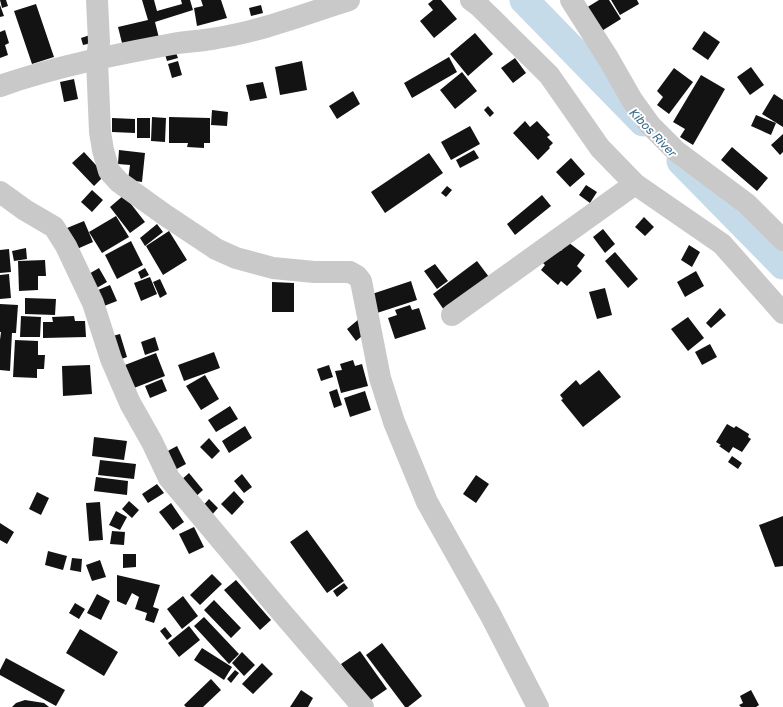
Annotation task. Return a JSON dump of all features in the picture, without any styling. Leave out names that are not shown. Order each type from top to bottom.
[{"type":"street","points":[[97,0],[99,42],[97,60],[100,132],[109,171],[120,182],[165,215],[216,249],[236,258],[273,268],[314,272],[350,272],[357,276],[361,282],[380,378],[394,422],[427,502],[490,614],[538,707]]},
{"type":"street","points":[[0,86],[33,75],[97,60],[180,43],[218,38],[262,28],[348,0]]},
{"type":"street","points":[[471,0],[479,6],[549,75],[600,148],[635,184],[722,244],[783,313]]},
{"type":"street","points":[[571,0],[608,58],[632,100],[650,125],[676,151],[747,204],[783,240]]},
{"type":"street","points":[[452,315],[635,184]]},
{"type":"street","points":[[0,192],[25,210],[54,227],[66,246],[93,303],[112,359],[130,403],[152,442],[169,478],[363,707]]},
{"type":"building","points":[[0,0],[6,0],[8,6],[2,8]]},
{"type":"building","points":[[142,0],[154,0],[157,11],[182,4],[181,0],[190,0],[193,10],[155,22],[159,38],[123,47],[118,27],[148,20]]},
{"type":"building","points":[[201,0],[221,0],[227,18],[197,26],[194,8],[203,6]]},
{"type":"building","points":[[433,0],[441,0],[457,19],[434,38],[420,21],[433,10],[428,4]]},
{"type":"building","points":[[599,0],[609,0],[621,19],[600,32],[586,8]]},
{"type":"building","points":[[611,0],[637,0],[639,4],[620,15]]},
{"type":"building","points":[[36,4],[54,57],[32,64],[14,11]]},
{"type":"building","points":[[0,5],[4,16],[0,17]]},
{"type":"building","points":[[261,5],[263,13],[251,16],[249,8]]},
{"type":"building","points":[[5,30],[9,43],[5,45],[8,55],[0,58],[0,32]]},
{"type":"building","points":[[704,31],[720,42],[708,60],[692,49]]},
{"type":"building","points":[[475,33],[493,54],[468,76],[450,54]]},
{"type":"building","points":[[90,35],[92,43],[83,45],[81,38]]},
{"type":"building","points":[[174,48],[178,58],[167,61],[164,51]]},
{"type":"building","points":[[449,57],[457,72],[412,98],[404,83]]},
{"type":"building","points":[[515,58],[526,73],[513,83],[501,68]]},
{"type":"building","points":[[178,61],[182,75],[172,78],[168,64]]},
{"type":"building","points":[[302,61],[307,90],[280,95],[275,67]]},
{"type":"building","points":[[751,67],[764,85],[750,95],[737,77]]},
{"type":"building","points":[[674,68],[693,82],[669,114],[657,105],[663,97],[657,91]]},
{"type":"building","points":[[462,72],[477,91],[455,109],[440,90]]},
{"type":"building","points":[[701,75],[725,89],[693,145],[680,137],[685,129],[673,122]]},
{"type":"building","points":[[74,79],[78,99],[64,102],[60,82]]},
{"type":"building","points":[[263,82],[267,98],[250,101],[246,85]]},
{"type":"building","points":[[353,91],[360,104],[337,119],[329,106]]},
{"type":"building","points":[[774,94],[783,100],[783,127],[762,114]]},
{"type":"building","points":[[488,106],[494,113],[490,117],[484,110]]},
{"type":"building","points":[[212,110],[228,112],[227,126],[211,125]]},
{"type":"building","points":[[756,115],[776,123],[771,135],[751,126]]},
{"type":"building","points":[[152,117],[166,118],[165,142],[151,141]]},
{"type":"building","points":[[169,117],[210,118],[210,143],[204,143],[204,148],[187,147],[188,143],[169,143]]},
{"type":"building","points":[[112,118],[135,119],[135,133],[112,132]]},
{"type":"building","points":[[137,118],[150,118],[150,138],[137,138]]},
{"type":"building","points":[[525,121],[530,127],[537,121],[550,135],[547,137],[553,143],[538,160],[513,133]]},
{"type":"building","points":[[470,126],[480,144],[451,160],[441,142]]},
{"type":"building","points":[[783,134],[783,152],[780,155],[771,145]]},
{"type":"building","points":[[732,147],[768,178],[757,191],[721,160]]},
{"type":"building","points":[[119,150],[145,153],[142,182],[128,180],[130,165],[118,164]]},
{"type":"building","points":[[474,150],[479,158],[460,168],[456,160]]},
{"type":"building","points":[[84,152],[105,175],[94,186],[72,163]]},
{"type":"building","points":[[429,153],[443,173],[385,213],[371,192]]},
{"type":"building","points":[[571,158],[585,174],[570,187],[556,172]]},
{"type":"building","points":[[586,185],[597,192],[590,203],[579,195]]},
{"type":"building","points":[[447,186],[452,190],[446,197],[441,193]]},
{"type":"building","points":[[92,190],[103,200],[92,212],[81,202]]},
{"type":"building","points":[[124,195],[145,222],[130,233],[110,207]]},
{"type":"building","points":[[542,195],[551,206],[515,235],[507,224]]},
{"type":"building","points":[[116,216],[129,237],[102,253],[89,232]]},
{"type":"building","points":[[644,217],[654,227],[645,236],[635,227]]},
{"type":"building","points":[[84,221],[93,242],[77,249],[67,228]]},
{"type":"building","points":[[157,224],[163,232],[145,246],[140,238]]},
{"type":"building","points":[[603,229],[615,244],[605,253],[593,237]]},
{"type":"building","points":[[169,231],[187,260],[163,275],[146,246]]},
{"type":"building","points":[[131,241],[143,265],[117,279],[105,255]]},
{"type":"building","points":[[568,242],[585,255],[577,266],[582,271],[567,286],[561,281],[558,285],[541,270],[545,265],[543,263],[558,247],[561,251]]},
{"type":"building","points":[[689,245],[700,252],[692,267],[681,260]]},
{"type":"building","points":[[26,248],[27,259],[14,261],[12,251]]},
{"type":"building","points":[[9,249],[11,272],[0,273],[0,250]]},
{"type":"building","points":[[615,252],[638,279],[628,288],[605,261]]},
{"type":"building","points":[[45,260],[46,276],[38,276],[38,290],[19,291],[18,261]]},
{"type":"building","points":[[477,261],[489,277],[444,310],[433,294]]},
{"type":"building","points":[[435,264],[448,281],[437,289],[424,271]]},
{"type":"building","points":[[99,268],[107,282],[95,289],[87,275]]},
{"type":"building","points":[[145,268],[149,275],[141,279],[138,272]]},
{"type":"building","points":[[696,271],[704,286],[685,297],[677,282]]},
{"type":"building","points":[[9,274],[11,298],[0,299],[0,275]]},
{"type":"building","points":[[150,277],[157,294],[141,301],[134,283]]},
{"type":"building","points":[[160,279],[167,294],[160,298],[153,282]]},
{"type":"building","points":[[411,281],[417,300],[377,313],[372,294]]},
{"type":"building","points":[[272,282],[294,283],[294,312],[272,312]]},
{"type":"building","points":[[110,285],[117,301],[104,306],[98,290]]},
{"type":"building","points":[[605,288],[612,315],[597,319],[589,292]]},
{"type":"building","points":[[25,298],[56,299],[55,315],[25,314]]},
{"type":"building","points":[[0,304],[18,305],[16,333],[12,333],[10,371],[0,370]]},
{"type":"building","points":[[410,305],[412,310],[419,308],[426,329],[395,339],[388,318],[397,315],[395,310]]},
{"type":"building","points":[[720,308],[726,315],[711,328],[706,323]]},
{"type":"building","points":[[21,316],[41,317],[40,337],[20,337]]},
{"type":"building","points":[[74,316],[75,321],[85,321],[86,337],[43,338],[43,322],[53,322],[52,317]]},
{"type":"building","points":[[688,317],[704,338],[688,351],[671,329]]},
{"type":"building","points":[[359,319],[368,331],[356,341],[347,329]]},
{"type":"building","points":[[120,334],[127,357],[116,361],[109,337]]},
{"type":"building","points":[[155,337],[159,350],[145,355],[141,342]]},
{"type":"building","points":[[15,340],[38,341],[38,355],[45,355],[44,369],[37,369],[37,378],[13,377]]},
{"type":"building","points":[[710,344],[717,357],[702,365],[695,352]]},
{"type":"building","points":[[214,352],[220,368],[184,381],[178,365]]},
{"type":"building","points":[[156,353],[165,376],[134,388],[125,365]]},
{"type":"building","points":[[353,360],[355,366],[362,364],[368,386],[341,393],[335,371],[342,370],[340,364]]},
{"type":"building","points":[[90,365],[92,394],[63,396],[62,366]]},
{"type":"building","points":[[329,365],[333,377],[321,381],[317,369]]},
{"type":"building","points":[[599,370],[621,397],[583,427],[561,400],[563,399],[560,395],[576,380],[580,385]]},
{"type":"building","points":[[205,375],[219,399],[201,410],[186,386]]},
{"type":"building","points":[[162,379],[167,391],[150,398],[145,386]]},
{"type":"building","points":[[337,389],[342,405],[334,408],[329,392]]},
{"type":"building","points":[[365,391],[371,410],[350,417],[344,398]]},
{"type":"building","points":[[230,406],[238,419],[216,432],[208,420]]},
{"type":"building","points":[[727,424],[734,428],[736,426],[749,434],[748,437],[751,439],[742,452],[733,447],[729,453],[716,442]]},
{"type":"building","points":[[245,426],[252,438],[229,453],[222,441]]},
{"type":"building","points":[[94,437],[127,441],[124,460],[92,456]]},
{"type":"building","points":[[209,438],[220,451],[212,459],[200,447]]},
{"type":"building","points":[[177,446],[186,464],[173,471],[164,453]]},
{"type":"building","points":[[732,456],[742,463],[738,469],[728,462]]},
{"type":"building","points":[[100,460],[136,464],[134,479],[98,475]]},
{"type":"building","points":[[189,473],[203,490],[193,499],[179,482]]},
{"type":"building","points":[[242,474],[252,487],[244,493],[234,481]]},
{"type":"building","points":[[476,475],[489,484],[476,503],[463,494]]},
{"type":"building","points":[[96,477],[128,481],[127,495],[94,491]]},
{"type":"building","points":[[157,484],[164,493],[148,503],[142,494]]},
{"type":"building","points":[[234,491],[244,502],[232,515],[221,504]]},
{"type":"building","points":[[37,492],[49,498],[41,515],[29,509]]},
{"type":"building","points":[[209,499],[218,508],[210,517],[201,508]]},
{"type":"building","points":[[129,501],[139,510],[132,518],[122,509]]},
{"type":"building","points":[[100,502],[103,540],[89,541],[86,503]]},
{"type":"building","points":[[171,503],[184,522],[173,530],[159,512]]},
{"type":"building","points":[[116,511],[127,517],[120,530],[109,525]]},
{"type":"building","points":[[783,516],[783,566],[775,567],[759,525]]},
{"type":"building","points":[[0,523],[14,532],[7,544],[0,540]]},
{"type":"building","points":[[194,527],[204,547],[189,554],[179,534]]},
{"type":"building","points":[[307,530],[344,581],[327,593],[290,542]]},
{"type":"building","points":[[112,531],[125,532],[124,545],[110,544]]},
{"type":"building","points":[[48,551],[67,556],[63,570],[45,565]]},
{"type":"building","points":[[123,554],[136,554],[136,567],[123,568]]},
{"type":"building","points":[[72,558],[82,559],[81,572],[70,570]]},
{"type":"building","points":[[100,560],[106,577],[92,581],[86,565]]},
{"type":"building","points":[[212,574],[222,584],[200,605],[190,595]]},
{"type":"building","points":[[117,575],[160,585],[153,607],[159,609],[154,623],[145,620],[147,613],[135,609],[139,597],[132,593],[126,605],[117,601]]},
{"type":"building","points":[[236,580],[271,620],[260,630],[224,590]]},
{"type":"building","points":[[344,583],[348,588],[337,597],[333,591]]},
{"type":"building","points":[[97,594],[110,601],[101,620],[87,613]]},
{"type":"building","points":[[183,596],[198,616],[182,629],[167,609]]},
{"type":"building","points":[[214,600],[241,628],[231,638],[204,610]]},
{"type":"building","points":[[75,603],[85,609],[79,619],[69,613]]},
{"type":"building","points":[[204,617],[239,654],[229,664],[194,626]]},
{"type":"building","points":[[189,626],[200,640],[179,657],[168,643]]},
{"type":"building","points":[[165,627],[172,636],[167,640],[160,631]]},
{"type":"building","points":[[80,629],[118,652],[104,676],[66,653]]},
{"type":"building","points":[[382,643],[422,696],[408,707],[405,707],[366,655]]},
{"type":"building","points":[[202,648],[232,667],[224,680],[194,660]]},
{"type":"building","points":[[360,651],[387,689],[368,702],[341,664]]},
{"type":"building","points":[[242,652],[255,665],[244,676],[232,663]]},
{"type":"building","points":[[6,658],[65,690],[56,706],[0,675],[0,670]]},
{"type":"building","points":[[262,663],[273,674],[253,694],[242,684]]},
{"type":"building","points":[[235,670],[239,673],[231,683],[227,679]]},
{"type":"building","points":[[211,679],[221,690],[203,707],[186,707],[184,705]]},
{"type":"building","points":[[301,690],[313,698],[308,707],[290,707]]},
{"type":"building","points":[[751,690],[759,705],[756,707],[741,707],[739,705],[743,703],[740,696]]},
{"type":"building","points":[[25,700],[44,703],[49,707],[12,707],[16,703]]},
{"type":"waterway","name":"Kibos River","points":[[524,0],[643,122]]},
{"type":"waterway","name":"Kibos River","points":[[681,161],[783,265]]}]
